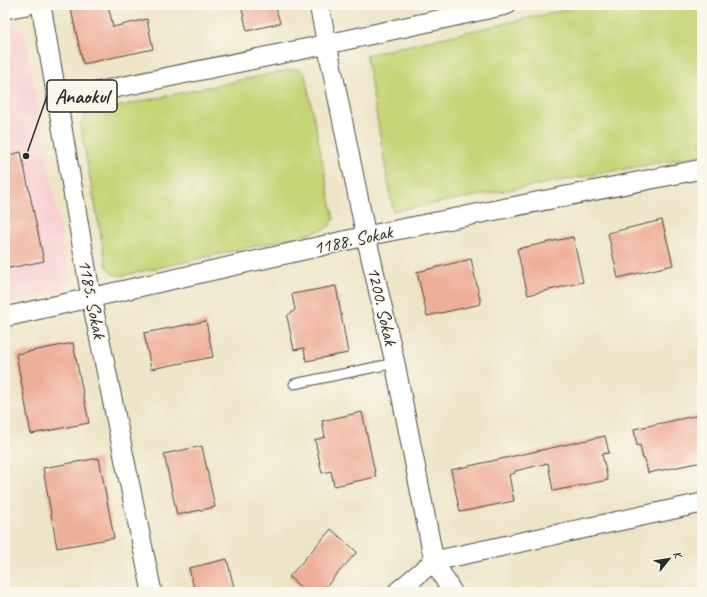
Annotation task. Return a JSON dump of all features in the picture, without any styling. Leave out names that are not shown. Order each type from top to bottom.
[{"type":"street","points":[[5,9],[27,5]]},
{"type":"street","name":"1185. Sokak","points":[[41,5],[91,297],[152,592]]},
{"type":"street","name":"1200. Sokak","points":[[319,5],[366,236],[396,363],[434,561],[452,592]]},
{"type":"street","points":[[57,100],[328,44],[506,5]]},
{"type":"street","name":"1188. Sokak","points":[[5,317],[366,236],[702,169]]},
{"type":"street","points":[[397,592],[434,561],[702,503]]},
{"type":"lane","points":[[294,384],[396,363]]},
{"type":"shaded area","points":[[11,26],[24,30],[70,281],[60,292],[5,303],[5,28]]},
{"type":"green space","points":[[586,5],[702,5],[702,155],[393,211],[366,55]]},
{"type":"green space","points":[[293,69],[300,69],[305,74],[334,219],[329,227],[310,234],[121,276],[112,274],[106,264],[80,124],[85,115],[105,109]]},
{"type":"building","points":[[70,5],[108,5],[113,27],[147,19],[153,49],[83,64]]},
{"type":"building","points":[[241,5],[275,5],[280,23],[247,31]]},
{"type":"building","points":[[21,152],[44,261],[5,269],[5,156]]},
{"type":"building","points":[[662,220],[673,265],[618,278],[608,233]]},
{"type":"building","points":[[573,237],[583,282],[528,295],[517,249]]},
{"type":"building","points":[[471,259],[481,304],[427,316],[417,272]]},
{"type":"building","points":[[336,286],[348,353],[306,361],[304,348],[294,350],[287,316],[295,310],[292,294]]},
{"type":"building","points":[[206,321],[213,357],[151,369],[144,333]]},
{"type":"building","points":[[73,343],[89,423],[31,434],[16,354]]},
{"type":"building","points":[[362,412],[376,477],[334,486],[331,471],[322,473],[315,440],[325,437],[322,421]]},
{"type":"building","points":[[699,415],[702,431],[702,462],[648,473],[640,445],[637,446],[634,429]]},
{"type":"building","points":[[605,436],[609,453],[602,454],[608,480],[553,491],[548,463],[515,471],[515,473],[509,475],[514,501],[460,512],[451,470]]},
{"type":"building","points":[[202,446],[215,507],[177,515],[164,454]]},
{"type":"building","points":[[99,458],[114,538],[57,548],[43,468]]},
{"type":"building","points":[[331,529],[357,552],[321,592],[306,592],[289,577]]},
{"type":"building","points":[[227,559],[235,592],[195,592],[189,568]]},
{"type":"place","name":"Anaokul","points":[[26,156]]}]
